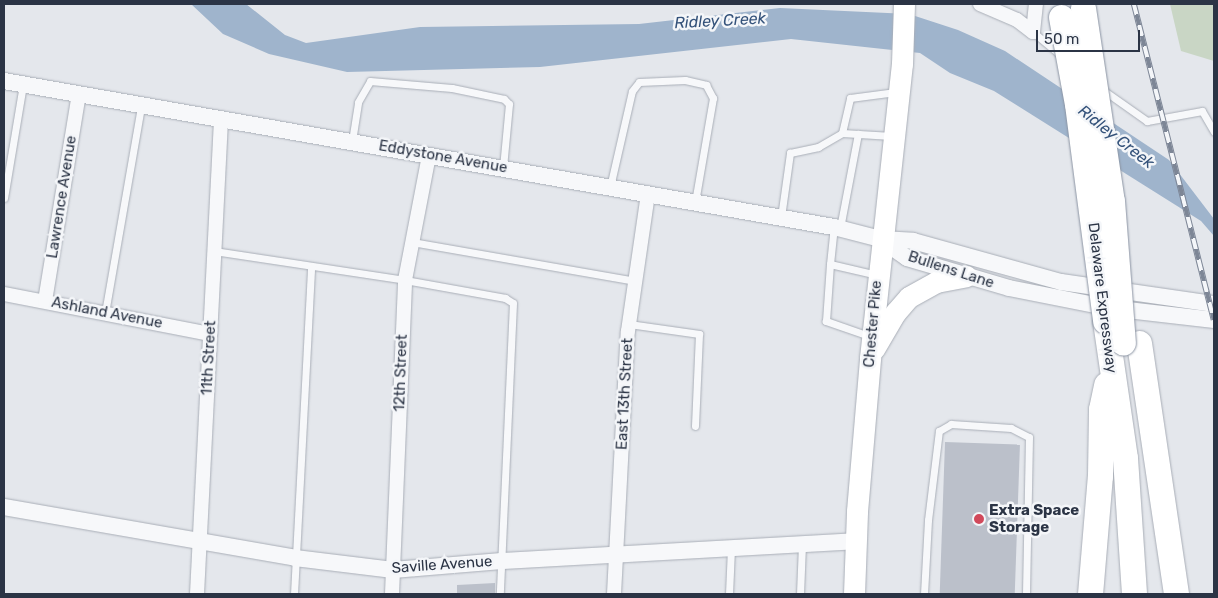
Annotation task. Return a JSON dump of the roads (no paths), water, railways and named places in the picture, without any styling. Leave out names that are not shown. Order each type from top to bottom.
[{"type":"highway","name":"Delaware Expressway","points":[[1071,8],[1112,202],[1134,594]]},
{"type":"highway","name":"Delaware Expressway","points":[[1071,8],[1077,104],[1120,348],[1152,594]]},
{"type":"highway","points":[[1090,594],[1100,476],[1101,409],[1120,348]]},
{"type":"highway","points":[[1120,348],[1176,594]]},
{"type":"main road","name":"Chester Pike","points":[[854,594],[855,541],[880,239],[903,54],[904,6]]},
{"type":"main road","points":[[870,358],[895,313],[909,297],[936,282],[966,276]]},
{"type":"street","points":[[980,4],[1017,20],[1033,32]]},
{"type":"street","points":[[1033,32],[1036,4]]},
{"type":"street","name":"Eddystone Avenue","points":[[4,81],[220,121],[352,141],[695,202],[837,228],[880,239]]},
{"type":"street","name":"Lawrence Avenue","points":[[45,301],[79,94]]},
{"type":"street","name":"11th Street","points":[[197,594],[220,121]]},
{"type":"street","name":"12th Street","points":[[392,594],[405,280],[429,155]]},
{"type":"street","name":"East 13th Street","points":[[614,594],[630,324],[648,194]]},
{"type":"street","name":"Bullens Lane","points":[[880,239],[907,258],[966,276],[1057,299],[1214,320]]},
{"type":"street","name":"Bullens Lane","points":[[880,239],[913,240],[1061,282],[1180,302],[1214,304]]},
{"type":"street","name":"Ashland Avenue","points":[[4,294],[210,334]]},
{"type":"street","name":"Saville Avenue","points":[[4,507],[295,558],[393,570],[502,561],[855,541]]},
{"type":"lane","points":[[1033,32],[1140,118],[1160,121],[1202,111],[1214,132]]},
{"type":"lane","points":[[610,187],[632,91],[639,82],[685,80],[706,85],[713,98],[695,202]]},
{"type":"lane","points":[[352,141],[358,102],[370,81],[411,84],[504,99],[509,104],[503,168]]},
{"type":"lane","points":[[4,198],[23,85]]},
{"type":"lane","points":[[842,133],[850,98],[899,92]]},
{"type":"lane","points":[[106,313],[142,106]]},
{"type":"lane","points":[[781,218],[790,153],[818,147],[842,133],[893,136]]},
{"type":"lane","points":[[858,134],[830,264],[826,321],[841,329],[872,336]]},
{"type":"lane","points":[[412,242],[636,281]]},
{"type":"lane","points":[[214,252],[405,280],[505,298],[515,306],[500,594]]},
{"type":"lane","points":[[830,264],[877,275]]},
{"type":"lane","points":[[294,594],[311,266]]},
{"type":"lane","points":[[630,324],[699,334],[695,426]]},
{"type":"lane","points":[[924,594],[928,520],[939,431],[951,424],[1011,428],[1029,437],[1026,594]]},
{"type":"lane","points":[[800,594],[802,545]]},
{"type":"lane","points":[[729,594],[731,549]]},
{"type":"water","name":"Ridley Creek","points":[[191,4],[246,4],[285,35],[306,43],[420,27],[639,24],[780,8],[909,14],[958,30],[1005,51],[1169,160],[1214,219],[1214,236],[1201,221],[994,91],[950,73],[920,53],[791,39],[540,67],[347,72],[269,54],[223,34]]},
{"type":"railway","points":[[1134,4],[1214,320]]},
{"type":"place","name":"Extra Space Storage","points":[[979,519]]}]
